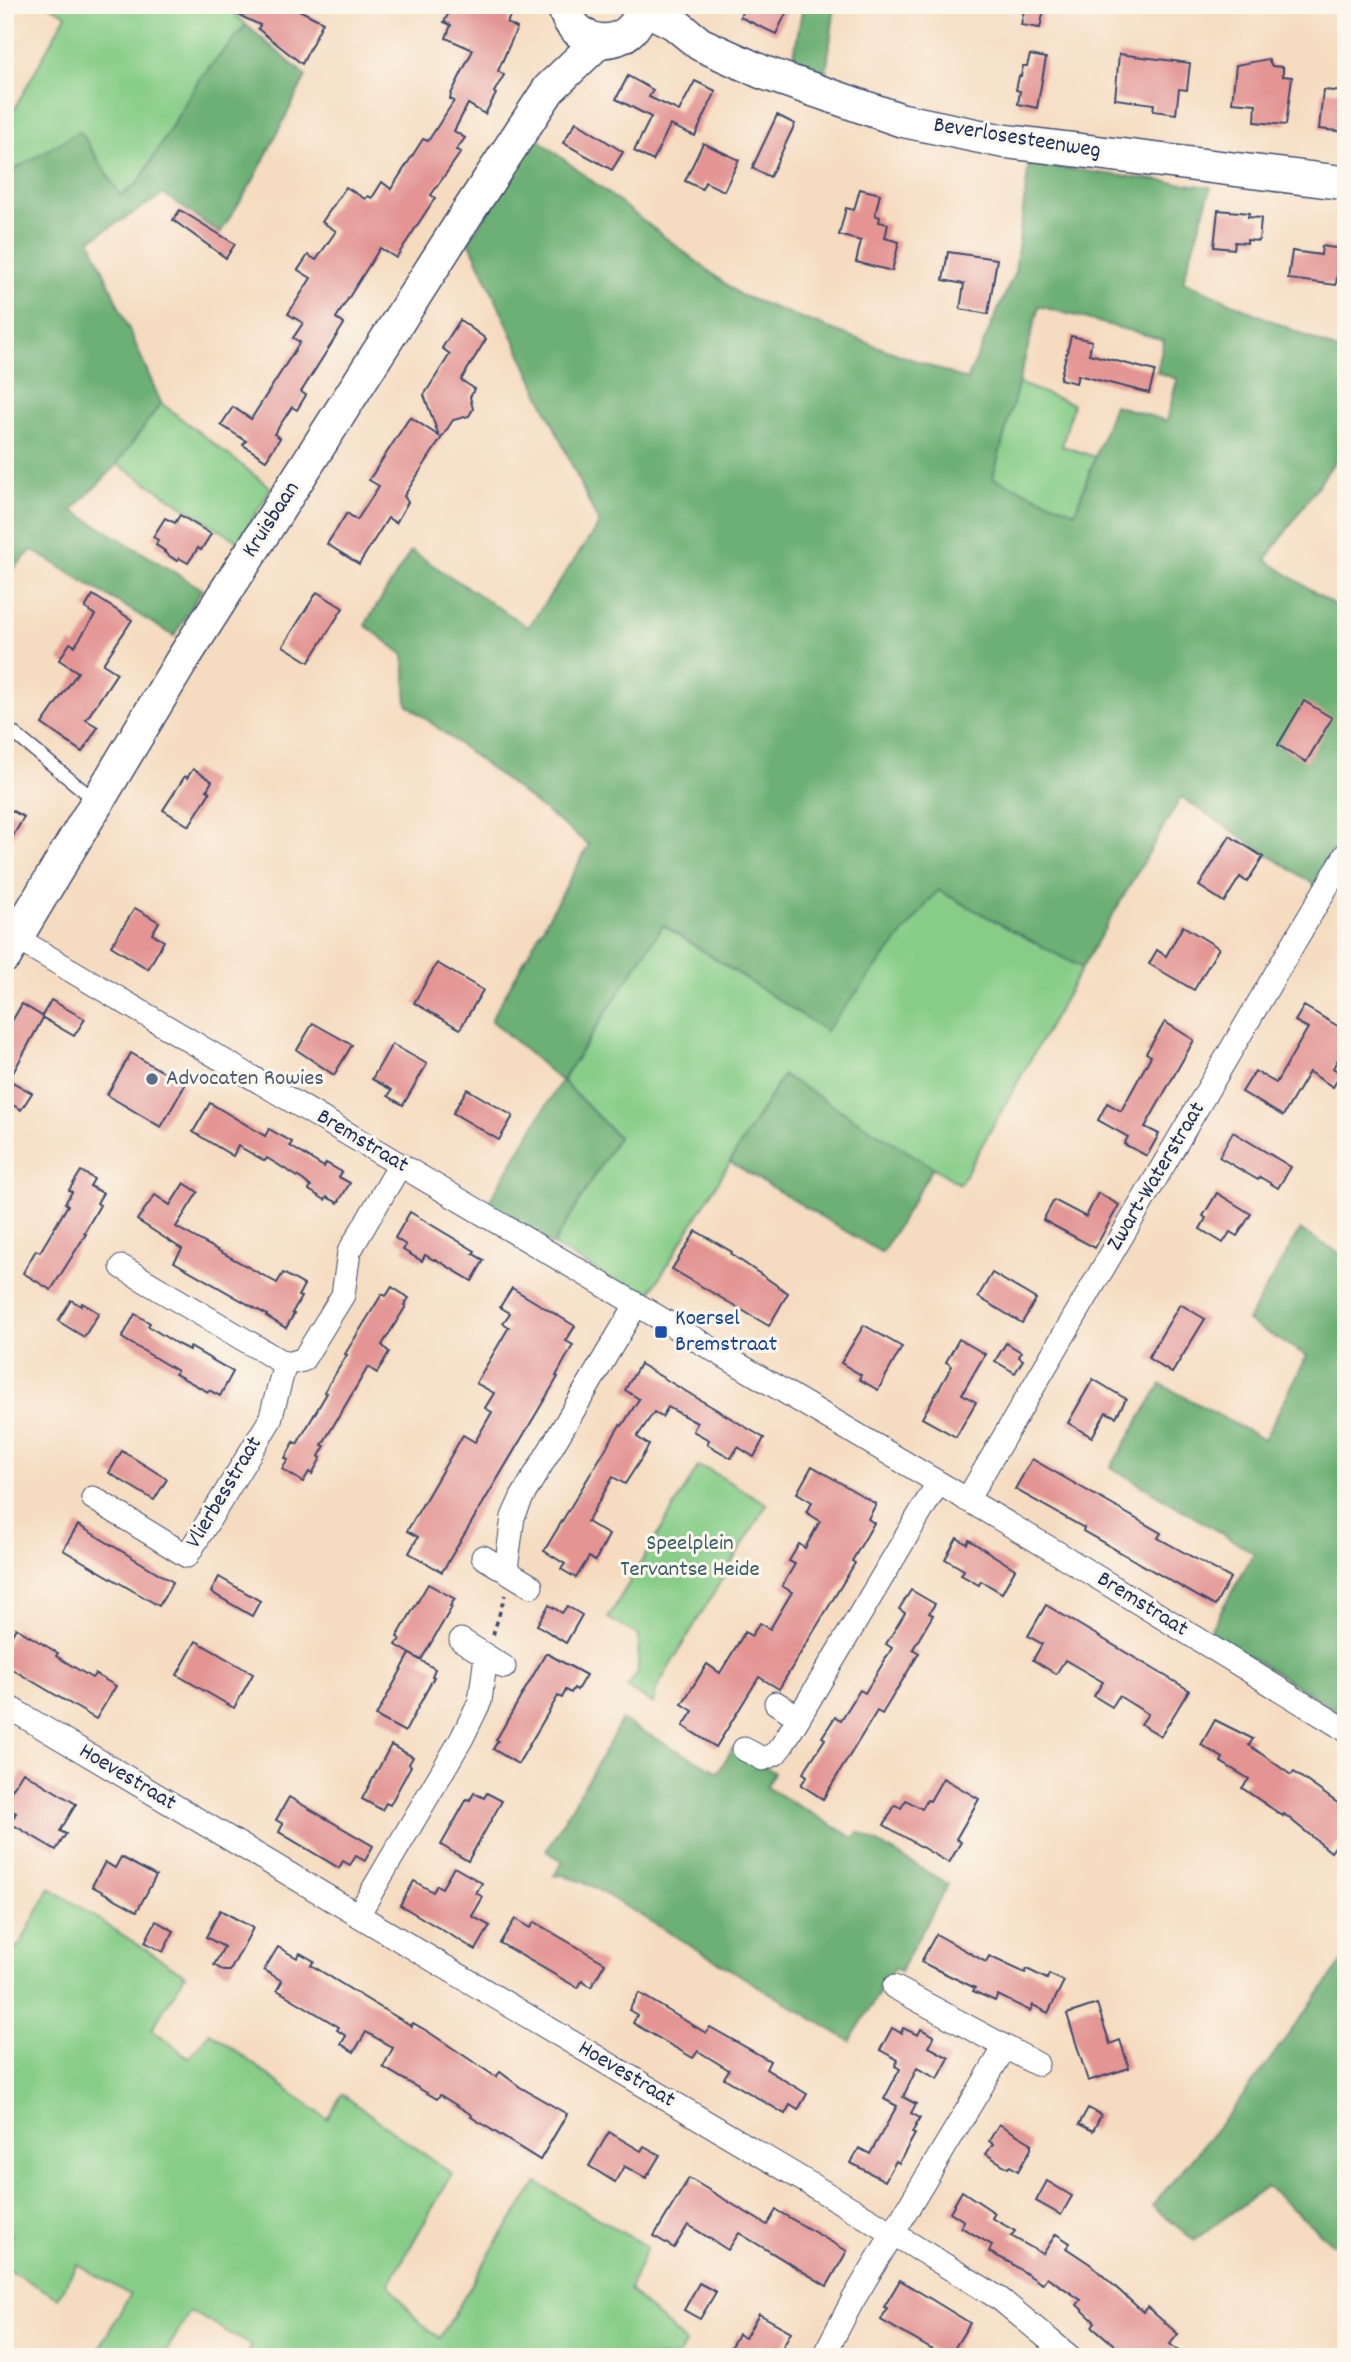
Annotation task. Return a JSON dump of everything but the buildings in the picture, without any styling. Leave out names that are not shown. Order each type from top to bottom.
[{"type":"street","name":"Beverlosesteenweg","points":[[567,14],[582,35],[628,21],[674,23],[700,44],[762,72],[901,120],[1002,141],[1346,183]]},
{"type":"street","name":"Kruisbaan","points":[[549,89],[567,14]]},
{"type":"street","name":"Kruisbaan","points":[[11,947],[181,662],[549,89],[628,21]]},
{"type":"street","name":"Zwart-Waterstraat","points":[[967,1500],[1346,855]]},
{"type":"street","name":"Bremstraat","points":[[11,947],[400,1164],[967,1500],[1346,1730]]},
{"type":"street","points":[[122,1267],[285,1364],[303,1360],[344,1295],[349,1252],[400,1164]]},
{"type":"street","points":[[506,1569],[513,1517],[522,1497],[636,1304]]},
{"type":"street","name":"Vlierbesstraat","points":[[93,1498],[187,1556],[270,1420],[285,1364]]},
{"type":"street","points":[[744,1749],[763,1759],[775,1754],[938,1483]]},
{"type":"street","points":[[483,1556],[531,1586]]},
{"type":"street","points":[[358,1914],[462,1738],[480,1701],[495,1661],[461,1640]]},
{"type":"street","points":[[776,1703],[799,1717]]},
{"type":"street","name":"Hoevestraat","points":[[5,1705],[894,2234],[1000,2299],[1070,2357]]},
{"type":"street","points":[[894,1987],[1037,2064]]},
{"type":"street","points":[[823,2357],[853,2300],[1006,2047]]},
{"type":"lane","points":[[5,726],[96,801]]},
{"type":"path","points":[[495,1661],[500,1615],[508,1581],[506,1569]]},
{"type":"green space","points":[[48,5],[225,5],[246,25],[200,78],[139,182],[121,196],[5,175],[5,126],[66,15]]},
{"type":"green space","points":[[803,5],[835,5],[825,82],[792,66]]},
{"type":"green space","points":[[246,25],[306,76],[254,179],[220,233],[164,194],[90,240],[161,403],[114,468],[72,510],[202,589],[174,636],[32,550],[5,577],[5,175],[80,131],[121,196],[139,182],[200,78]]},
{"type":"green space","points":[[536,138],[740,295],[967,380],[1015,272],[1029,164],[1211,187],[1183,281],[1346,354],[1346,445],[1266,560],[1346,613],[1346,824],[1315,885],[1181,797],[1082,968],[938,890],[826,1031],[663,925],[562,1080],[618,1137],[553,1245],[487,1205],[561,1081],[491,1020],[589,845],[407,704],[404,655],[365,625],[411,551],[528,627],[599,524],[469,241]],"holes":[[[1039,306],[1164,340],[1157,372],[1177,379],[1167,421],[1114,405],[1075,512],[993,478]]]},
{"type":"green space","points":[[1018,383],[1073,404],[1062,446],[1095,457],[1075,513],[992,478]]},
{"type":"green space","points":[[161,403],[271,488],[239,542],[116,463]]},
{"type":"green space","points":[[938,890],[1082,968],[960,1184],[783,1075],[646,1300],[553,1245],[618,1137],[562,1081],[663,925],[826,1030]]},
{"type":"green space","points":[[783,1075],[933,1167],[882,1253],[730,1162]]},
{"type":"green space","points":[[1300,1230],[1346,1257],[1346,1716],[1209,1632],[1254,1553],[1111,1467],[1161,1384],[1264,1440],[1307,1356],[1247,1321]]},
{"type":"green space","name":"Speelplein Tervantse Heide","points":[[698,1467],[709,1470],[767,1504],[656,1689],[654,1704],[627,1688],[638,1672],[639,1636],[608,1618]]},
{"type":"green space","points":[[621,1720],[718,1772],[733,1748],[739,1751],[774,1772],[766,1787],[854,1838],[859,1832],[948,1884],[900,1971],[894,1968],[850,2041],[588,1884],[563,1875],[554,1876],[563,1861],[546,1851]]},
{"type":"green space","points":[[50,1888],[185,1975],[152,2029],[189,2058],[210,2032],[327,2119],[342,2094],[452,2174],[389,2284],[420,2324],[440,2338],[495,2245],[537,2183],[647,2247],[629,2290],[686,2343],[678,2357],[246,2357],[252,2346],[190,2311],[163,2357],[94,2357],[130,2295],[77,2264],[58,2298],[5,2268],[5,2246],[12,2234],[5,2230],[5,1940],[18,1948]]},
{"type":"green space","points":[[1346,1957],[1346,2240],[1333,2244],[1267,2187],[1194,2240],[1152,2206],[1237,2104]]},
{"type":"place","name":"Advocaten Rowies","points":[[152,1079]]},
{"type":"place","name":"Koersel Bremstraat","points":[[661,1332]]}]
